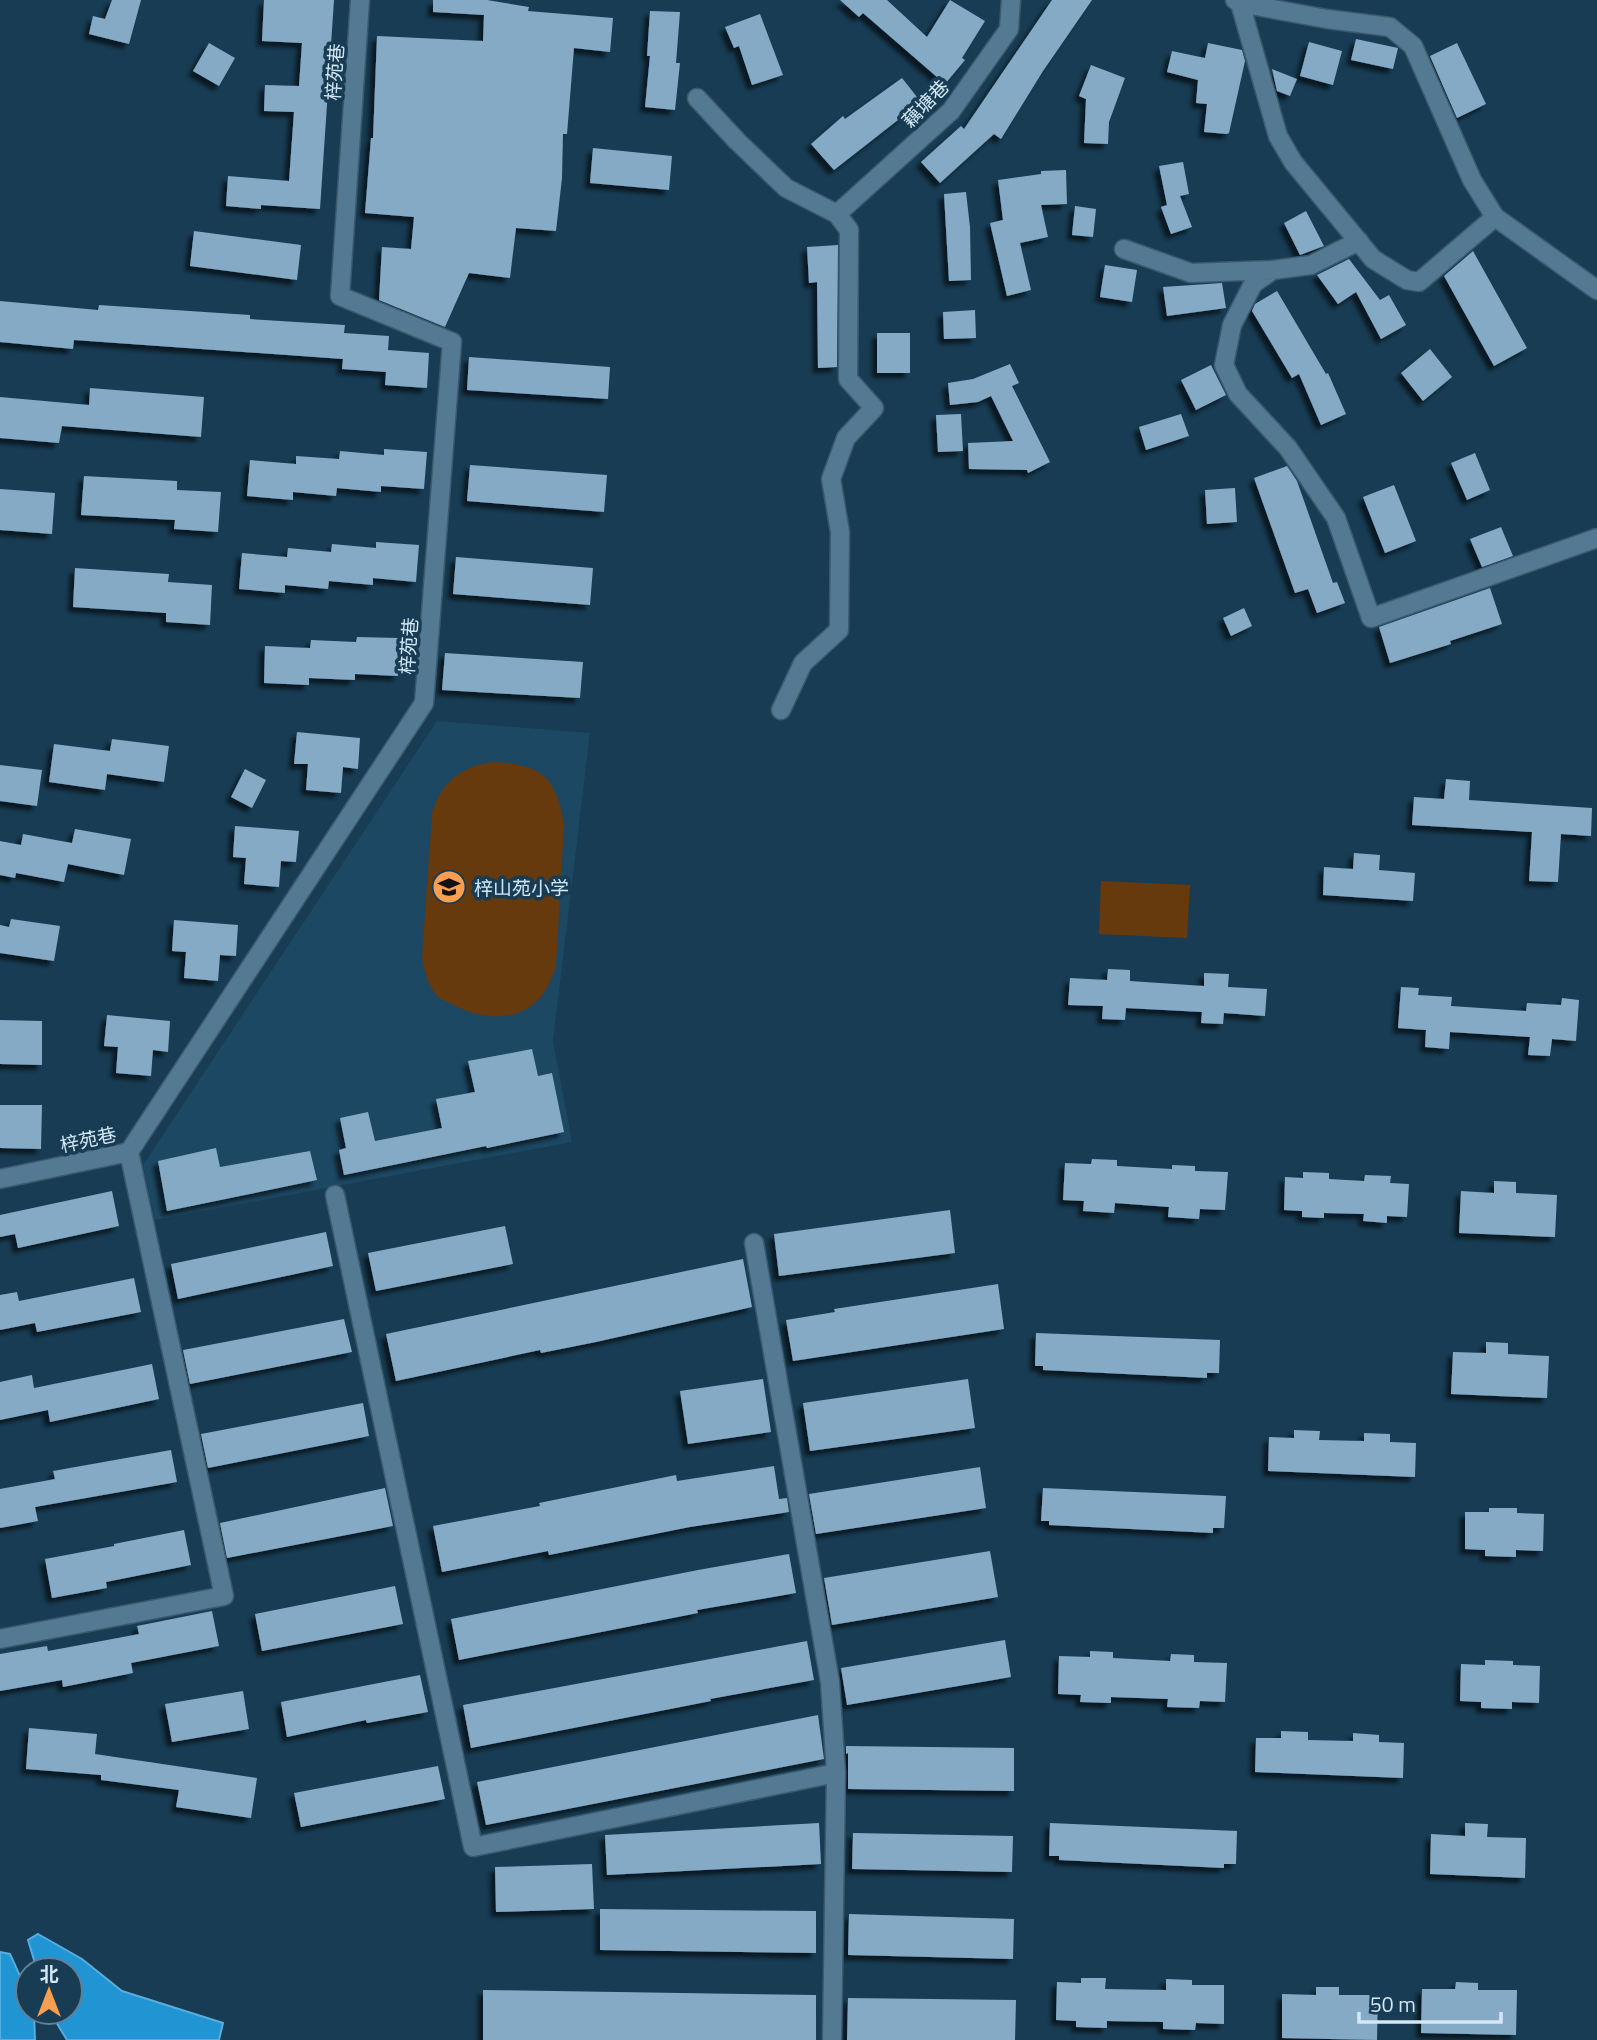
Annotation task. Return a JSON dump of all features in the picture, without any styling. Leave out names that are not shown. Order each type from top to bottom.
[{"type":"street","name":"梓苑巷","points":[[0,1179],[129,1152],[424,703],[452,342],[340,296],[360,0]]},
{"type":"street","name":"藕塘巷","points":[[837,214],[951,111],[1009,29],[1011,0]]},
{"type":"street","points":[[1495,217],[1419,282],[1408,280],[1373,259],[1293,162],[1278,136],[1238,2],[1327,19],[1390,27],[1413,46],[1472,180],[1495,217],[1597,290]]},
{"type":"street","points":[[697,98],[786,188],[837,214],[849,230],[848,379],[874,408],[846,438],[831,479],[840,533],[839,630],[803,663],[781,710]]},
{"type":"street","points":[[1124,249],[1191,273],[1273,270],[1311,265],[1359,241]]},
{"type":"street","points":[[1273,270],[1254,284],[1237,315],[1224,365],[1238,394],[1288,448],[1336,518],[1370,618],[1597,538]]},
{"type":"street","points":[[0,1639],[224,1595],[129,1152]]},
{"type":"street","points":[[334,1195],[473,1847],[836,1773]]},
{"type":"street","points":[[754,1244],[830,1682],[836,1773],[832,2040]]},
{"type":"shaded area","name":"梓山苑小学","points":[[437,721],[590,733],[553,1041],[572,1142],[155,1220],[143,1165]]},
{"type":"shaded area","points":[[497,762],[526,767],[545,777],[556,795],[564,823],[556,967],[538,1000],[528,1008],[506,1016],[470,1012],[439,998],[428,981],[422,958],[432,814],[436,802],[441,792],[456,776],[474,766]]},
{"type":"shaded area","points":[[1101,881],[1190,885],[1187,938],[1099,934]]},
{"type":"water","points":[[38,1934],[77,1956],[33,1956],[28,1940]]},
{"type":"water","points":[[0,1952],[10,1954],[14,1962],[14,2026],[34,2026],[35,2040],[0,2040]]},
{"type":"water","points":[[84,1961],[122,1991],[223,2023],[219,2040],[67,2040],[58,2026],[84,2026]]},
{"type":"building","points":[[112,0],[141,0],[129,44],[89,34],[93,16],[105,19]]},
{"type":"building","points":[[264,0],[334,0],[320,209],[261,205],[261,209],[226,206],[228,176],[289,181],[294,112],[264,111],[265,85],[299,86],[302,43],[262,41]]},
{"type":"building","points":[[433,0],[487,0],[529,7],[528,11],[613,18],[610,52],[574,48],[567,134],[563,134],[562,178],[556,231],[516,228],[510,278],[469,273],[445,327],[379,300],[382,247],[411,249],[414,217],[365,213],[373,138],[377,36],[483,41],[484,15],[433,12]]},
{"type":"building","points":[[840,0],[887,0],[927,37],[950,0],[985,21],[962,58],[965,60],[945,84],[863,13],[859,17]]},
{"type":"building","points":[[1052,0],[1092,0],[1043,71],[1001,139],[994,134],[940,183],[921,162],[961,126],[964,129]]},
{"type":"building","points":[[650,11],[680,12],[676,63],[680,63],[675,110],[645,107],[650,56],[647,56]]},
{"type":"building","points":[[760,14],[783,75],[752,85],[739,46],[734,48],[725,27]]},
{"type":"building","points":[[1356,39],[1398,48],[1393,69],[1351,60]]},
{"type":"building","points":[[1309,42],[1342,51],[1333,85],[1300,76]]},
{"type":"building","points":[[209,43],[235,58],[219,86],[193,71]]},
{"type":"building","points":[[1208,43],[1242,50],[1245,61],[1227,134],[1204,132],[1207,104],[1196,103],[1198,80],[1167,72],[1172,51],[1205,58]]},
{"type":"building","points":[[1457,43],[1486,104],[1457,118],[1430,56]]},
{"type":"building","points":[[1091,65],[1125,78],[1109,122],[1108,144],[1084,143],[1086,99],[1079,96]]},
{"type":"building","points":[[1272,69],[1297,79],[1290,96],[1277,91]]},
{"type":"building","points":[[902,78],[921,102],[834,170],[811,144],[843,116],[845,119]]},
{"type":"building","points":[[593,148],[672,156],[669,190],[590,183]]},
{"type":"building","points":[[1183,162],[1189,194],[1180,196],[1192,227],[1171,234],[1161,207],[1167,205],[1159,166]]},
{"type":"building","points":[[1066,170],[1067,204],[1041,205],[1048,237],[1020,243],[1031,290],[1007,296],[990,223],[1003,220],[998,180],[1041,174],[1041,171]]},
{"type":"building","points":[[966,192],[971,280],[949,281],[944,194]]},
{"type":"building","points":[[1075,206],[1096,209],[1093,237],[1072,235]]},
{"type":"building","points":[[1306,211],[1324,246],[1300,255],[1284,223]]},
{"type":"building","points":[[194,231],[301,245],[297,280],[190,266]]},
{"type":"building","points":[[838,245],[837,367],[818,368],[817,282],[809,283],[807,247]]},
{"type":"building","points":[[1473,251],[1527,348],[1494,366],[1444,276]]},
{"type":"building","points":[[1349,259],[1380,300],[1389,295],[1406,325],[1381,339],[1356,292],[1338,304],[1317,275]]},
{"type":"building","points":[[1105,265],[1137,270],[1132,302],[1100,297]]},
{"type":"building","points":[[1222,283],[1226,308],[1167,316],[1163,287]]},
{"type":"building","points":[[1277,291],[1326,374],[1328,373],[1346,414],[1321,425],[1299,374],[1292,378],[1252,311],[1255,304]]},
{"type":"building","points":[[0,301],[98,310],[99,305],[250,315],[250,319],[345,325],[344,333],[389,336],[388,350],[429,353],[427,388],[385,385],[386,372],[342,369],[343,359],[74,340],[73,349],[0,342]]},
{"type":"building","points":[[975,310],[976,338],[944,339],[943,312]]},
{"type":"building","points":[[877,333],[910,333],[910,373],[877,373]]},
{"type":"building","points":[[1430,349],[1452,377],[1423,401],[1401,373]]},
{"type":"building","points":[[469,357],[610,367],[608,399],[467,390]]},
{"type":"building","points":[[1010,364],[1019,383],[1012,386],[1050,462],[1028,473],[1027,470],[969,469],[968,443],[1013,441],[991,396],[978,402],[950,405],[948,383],[973,379]]},
{"type":"building","points":[[1211,365],[1226,395],[1196,410],[1181,380]]},
{"type":"building","points":[[90,388],[204,397],[201,437],[62,426],[59,443],[0,438],[0,397],[89,405]]},
{"type":"building","points":[[961,414],[963,451],[938,452],[936,415]]},
{"type":"building","points":[[1181,414],[1189,436],[1146,450],[1139,427]]},
{"type":"building","points":[[384,449],[427,452],[424,489],[381,486],[381,492],[337,488],[336,496],[293,492],[293,500],[247,496],[250,460],[296,464],[296,456],[339,459],[340,451],[384,455]]},
{"type":"building","points":[[1475,453],[1490,490],[1467,500],[1451,463]]},
{"type":"building","points":[[470,465],[607,475],[604,512],[467,501]]},
{"type":"building","points":[[1287,466],[1297,481],[1333,583],[1337,582],[1345,603],[1317,613],[1308,589],[1295,593],[1254,478]]},
{"type":"building","points":[[84,476],[177,481],[177,490],[221,492],[218,532],[174,529],[175,520],[81,515]]},
{"type":"building","points":[[1394,485],[1416,541],[1385,553],[1363,497]]},
{"type":"building","points":[[1235,488],[1237,522],[1207,524],[1205,490]]},
{"type":"building","points":[[0,489],[55,493],[52,534],[0,530]]},
{"type":"building","points":[[1501,527],[1513,556],[1482,567],[1470,539]]},
{"type":"building","points":[[376,542],[419,545],[416,582],[373,578],[373,585],[329,581],[328,589],[285,585],[285,593],[239,589],[242,553],[287,557],[288,548],[331,552],[332,544],[376,548]]},
{"type":"building","points":[[456,557],[593,568],[590,605],[453,594]]},
{"type":"building","points":[[75,568],[169,574],[168,582],[212,585],[210,625],[166,622],[166,613],[73,607]]},
{"type":"building","points":[[1490,588],[1502,624],[1450,641],[1451,644],[1390,663],[1379,627]]},
{"type":"building","points":[[1244,608],[1252,626],[1231,636],[1223,618]]},
{"type":"building","points":[[357,637],[399,638],[398,676],[355,674],[355,680],[309,678],[309,685],[264,683],[265,646],[310,648],[311,640],[356,642]]},
{"type":"building","points":[[445,653],[583,662],[580,698],[442,690]]},
{"type":"building","points":[[297,732],[360,738],[358,769],[343,767],[341,793],[306,790],[308,764],[294,764]]},
{"type":"building","points":[[112,739],[169,746],[164,782],[107,774],[105,790],[49,782],[54,744],[110,751]]},
{"type":"building","points":[[0,765],[42,770],[37,806],[0,801]]},
{"type":"building","points":[[245,769],[266,780],[252,808],[231,797]]},
{"type":"building","points":[[1446,779],[1470,781],[1469,800],[1592,808],[1591,836],[1561,834],[1558,882],[1529,881],[1532,832],[1412,825],[1414,797],[1444,799]]},
{"type":"building","points":[[235,826],[299,831],[296,862],[281,861],[279,887],[244,884],[246,858],[233,857]]},
{"type":"building","points":[[75,829],[131,839],[124,875],[68,864],[64,882],[16,873],[15,878],[0,875],[0,841],[21,845],[23,834],[72,843]]},
{"type":"building","points":[[1354,853],[1380,855],[1379,870],[1415,873],[1413,901],[1323,895],[1324,867],[1353,869]]},
{"type":"building","points":[[11,919],[60,926],[54,961],[0,953],[0,925],[9,927]]},
{"type":"building","points":[[174,920],[238,925],[236,956],[220,955],[218,981],[184,978],[186,952],[172,951]]},
{"type":"building","points":[[1108,969],[1130,970],[1130,981],[1204,986],[1204,973],[1229,974],[1228,987],[1267,989],[1265,1016],[1224,1013],[1223,1024],[1201,1023],[1202,1012],[1126,1008],[1125,1020],[1102,1019],[1103,1006],[1068,1005],[1070,978],[1107,980]]},
{"type":"building","points":[[1401,987],[1419,988],[1418,995],[1452,997],[1451,1006],[1526,1011],[1527,1003],[1561,1005],[1562,998],[1579,1000],[1576,1041],[1552,1039],[1550,1056],[1528,1055],[1530,1037],[1450,1032],[1449,1049],[1425,1047],[1426,1030],[1398,1028]]},
{"type":"building","points":[[107,1015],[170,1021],[168,1052],[153,1050],[151,1076],[116,1073],[118,1047],[104,1046]]},
{"type":"building","points":[[0,1020],[42,1021],[42,1065],[0,1064]]},
{"type":"building","points":[[532,1049],[538,1076],[552,1073],[564,1132],[344,1175],[339,1150],[346,1148],[340,1118],[368,1112],[375,1141],[442,1128],[436,1099],[475,1092],[468,1061]]},
{"type":"building","points":[[0,1105],[42,1105],[41,1149],[0,1148]]},
{"type":"building","points":[[216,1148],[220,1167],[310,1151],[317,1180],[167,1211],[158,1161]]},
{"type":"building","points":[[1092,1159],[1117,1160],[1117,1166],[1172,1169],[1172,1165],[1195,1166],[1195,1171],[1228,1172],[1225,1210],[1200,1209],[1199,1219],[1168,1217],[1169,1207],[1115,1203],[1114,1213],[1083,1211],[1084,1201],[1063,1200],[1065,1163],[1091,1164]]},
{"type":"building","points":[[1303,1172],[1329,1173],[1329,1179],[1364,1181],[1365,1175],[1391,1176],[1390,1183],[1409,1184],[1407,1217],[1387,1216],[1387,1223],[1363,1221],[1364,1214],[1324,1213],[1324,1218],[1302,1217],[1302,1211],[1284,1210],[1285,1177],[1303,1178]]},
{"type":"building","points":[[1494,1181],[1516,1182],[1516,1193],[1557,1195],[1555,1237],[1459,1233],[1461,1191],[1494,1193]]},
{"type":"building","points":[[112,1191],[119,1226],[18,1248],[15,1234],[0,1237],[0,1215]]},
{"type":"building","points":[[950,1210],[955,1253],[779,1276],[774,1234]]},
{"type":"building","points":[[505,1226],[513,1264],[376,1291],[368,1253]]},
{"type":"building","points":[[326,1232],[333,1266],[178,1299],[171,1264]]},
{"type":"building","points":[[743,1259],[752,1307],[596,1342],[541,1353],[540,1350],[396,1381],[386,1334]]},
{"type":"building","points":[[134,1278],[141,1312],[37,1332],[35,1323],[0,1330],[0,1295],[17,1292],[19,1301]]},
{"type":"building","points":[[998,1284],[1004,1329],[793,1361],[786,1320],[835,1312],[834,1309]]},
{"type":"building","points":[[344,1319],[352,1352],[190,1384],[183,1350]]},
{"type":"building","points":[[1036,1333],[1220,1340],[1219,1373],[1207,1373],[1207,1378],[1043,1370],[1043,1366],[1035,1366]]},
{"type":"building","points":[[1486,1342],[1508,1343],[1508,1354],[1549,1356],[1547,1398],[1451,1394],[1453,1352],[1486,1353]]},
{"type":"building","points":[[152,1364],[159,1399],[50,1422],[48,1410],[0,1420],[0,1382],[32,1375],[34,1388]]},
{"type":"building","points":[[763,1379],[771,1432],[688,1444],[680,1391]]},
{"type":"building","points":[[968,1379],[975,1428],[810,1451],[803,1403]]},
{"type":"building","points":[[363,1403],[369,1436],[208,1468],[201,1434]]},
{"type":"building","points":[[1294,1430],[1320,1431],[1319,1440],[1364,1441],[1364,1433],[1390,1434],[1390,1442],[1416,1443],[1415,1477],[1268,1471],[1269,1437],[1294,1438]]},
{"type":"building","points":[[171,1450],[177,1482],[35,1507],[38,1521],[0,1528],[0,1489],[55,1479],[53,1471]]},
{"type":"building","points":[[774,1466],[779,1499],[787,1498],[789,1512],[690,1527],[549,1555],[548,1551],[442,1572],[433,1526],[540,1506],[539,1503],[676,1475],[677,1481]]},
{"type":"building","points":[[980,1467],[986,1508],[816,1534],[809,1494]]},
{"type":"building","points":[[385,1488],[393,1526],[227,1558],[220,1523]]},
{"type":"building","points":[[1043,1488],[1226,1496],[1224,1528],[1213,1528],[1213,1533],[1049,1525],[1049,1521],[1041,1521]]},
{"type":"building","points":[[1489,1508],[1517,1508],[1517,1513],[1544,1514],[1543,1551],[1516,1550],[1516,1557],[1485,1556],[1485,1550],[1465,1549],[1465,1512],[1489,1512]]},
{"type":"building","points":[[184,1530],[191,1565],[106,1582],[107,1588],[52,1598],[45,1559]]},
{"type":"building","points":[[990,1551],[998,1597],[832,1625],[824,1578]]},
{"type":"building","points":[[789,1554],[796,1593],[697,1610],[698,1613],[459,1660],[451,1619]]},
{"type":"building","points":[[395,1586],[403,1624],[262,1651],[255,1614]]},
{"type":"building","points":[[212,1611],[219,1646],[131,1663],[133,1673],[63,1687],[62,1680],[0,1691],[0,1654],[47,1646],[48,1651],[139,1634],[137,1626]]},
{"type":"building","points":[[1005,1640],[1011,1677],[847,1705],[841,1668]]},
{"type":"building","points":[[807,1641],[814,1680],[471,1748],[463,1705]]},
{"type":"building","points":[[1090,1651],[1113,1652],[1113,1658],[1170,1661],[1171,1654],[1194,1655],[1194,1662],[1227,1663],[1225,1702],[1200,1701],[1199,1708],[1167,1707],[1168,1699],[1111,1697],[1111,1703],[1080,1702],[1081,1695],[1058,1694],[1059,1656],[1090,1657]]},
{"type":"building","points":[[1485,1660],[1540,1666],[1539,1703],[1512,1702],[1512,1709],[1481,1708],[1481,1702],[1460,1701],[1461,1664],[1485,1665]]},
{"type":"building","points":[[420,1675],[428,1712],[367,1723],[366,1720],[287,1737],[281,1702]]},
{"type":"building","points":[[243,1691],[249,1729],[172,1742],[165,1704]]},
{"type":"building","points":[[818,1715],[824,1759],[486,1825],[477,1782]]},
{"type":"building","points":[[29,1728],[97,1734],[95,1754],[257,1778],[251,1818],[176,1807],[179,1790],[101,1780],[101,1775],[26,1769]]},
{"type":"building","points":[[1281,1731],[1308,1732],[1308,1740],[1353,1741],[1353,1733],[1379,1735],[1379,1742],[1404,1743],[1403,1778],[1255,1772],[1256,1738],[1281,1738]]},
{"type":"building","points":[[846,1746],[1014,1748],[1014,1791],[848,1789]]},
{"type":"building","points":[[438,1766],[445,1799],[301,1827],[294,1793]]},
{"type":"building","points":[[819,1823],[821,1864],[607,1875],[605,1835]]},
{"type":"building","points":[[1050,1823],[1237,1831],[1236,1864],[1224,1864],[1224,1868],[1059,1860],[1059,1856],[1049,1856]]},
{"type":"building","points":[[1465,1823],[1488,1824],[1487,1837],[1526,1838],[1525,1878],[1430,1874],[1431,1834],[1465,1836]]},
{"type":"building","points":[[853,1833],[1013,1836],[1012,1872],[852,1869]]},
{"type":"building","points":[[592,1864],[594,1909],[496,1912],[495,1867]]},
{"type":"building","points":[[600,1909],[816,1911],[816,1953],[600,1950]]},
{"type":"building","points":[[849,1914],[1014,1919],[1013,1959],[848,1955]]},
{"type":"building","points":[[1081,1978],[1106,1978],[1105,1989],[1166,1990],[1166,1979],[1192,1980],[1192,1985],[1224,1985],[1224,2024],[1196,2023],[1195,2030],[1163,2029],[1163,2022],[1107,2021],[1107,2028],[1076,2027],[1076,2021],[1056,2020],[1057,1982],[1081,1983]]},
{"type":"building","points":[[1456,1982],[1478,1983],[1478,1990],[1517,1990],[1516,2035],[1421,2033],[1422,1989],[1455,1989]]},
{"type":"building","points":[[1316,1987],[1339,1987],[1339,1995],[1378,1995],[1377,2040],[1282,2038],[1282,1994],[1316,1995]]},
{"type":"building","points":[[483,1990],[816,1995],[816,2040],[483,2040]]},
{"type":"building","points":[[848,1998],[1016,2000],[1015,2040],[847,2040]]},
{"type":"place","name":"梓山苑小学","points":[[449,887]]}]
